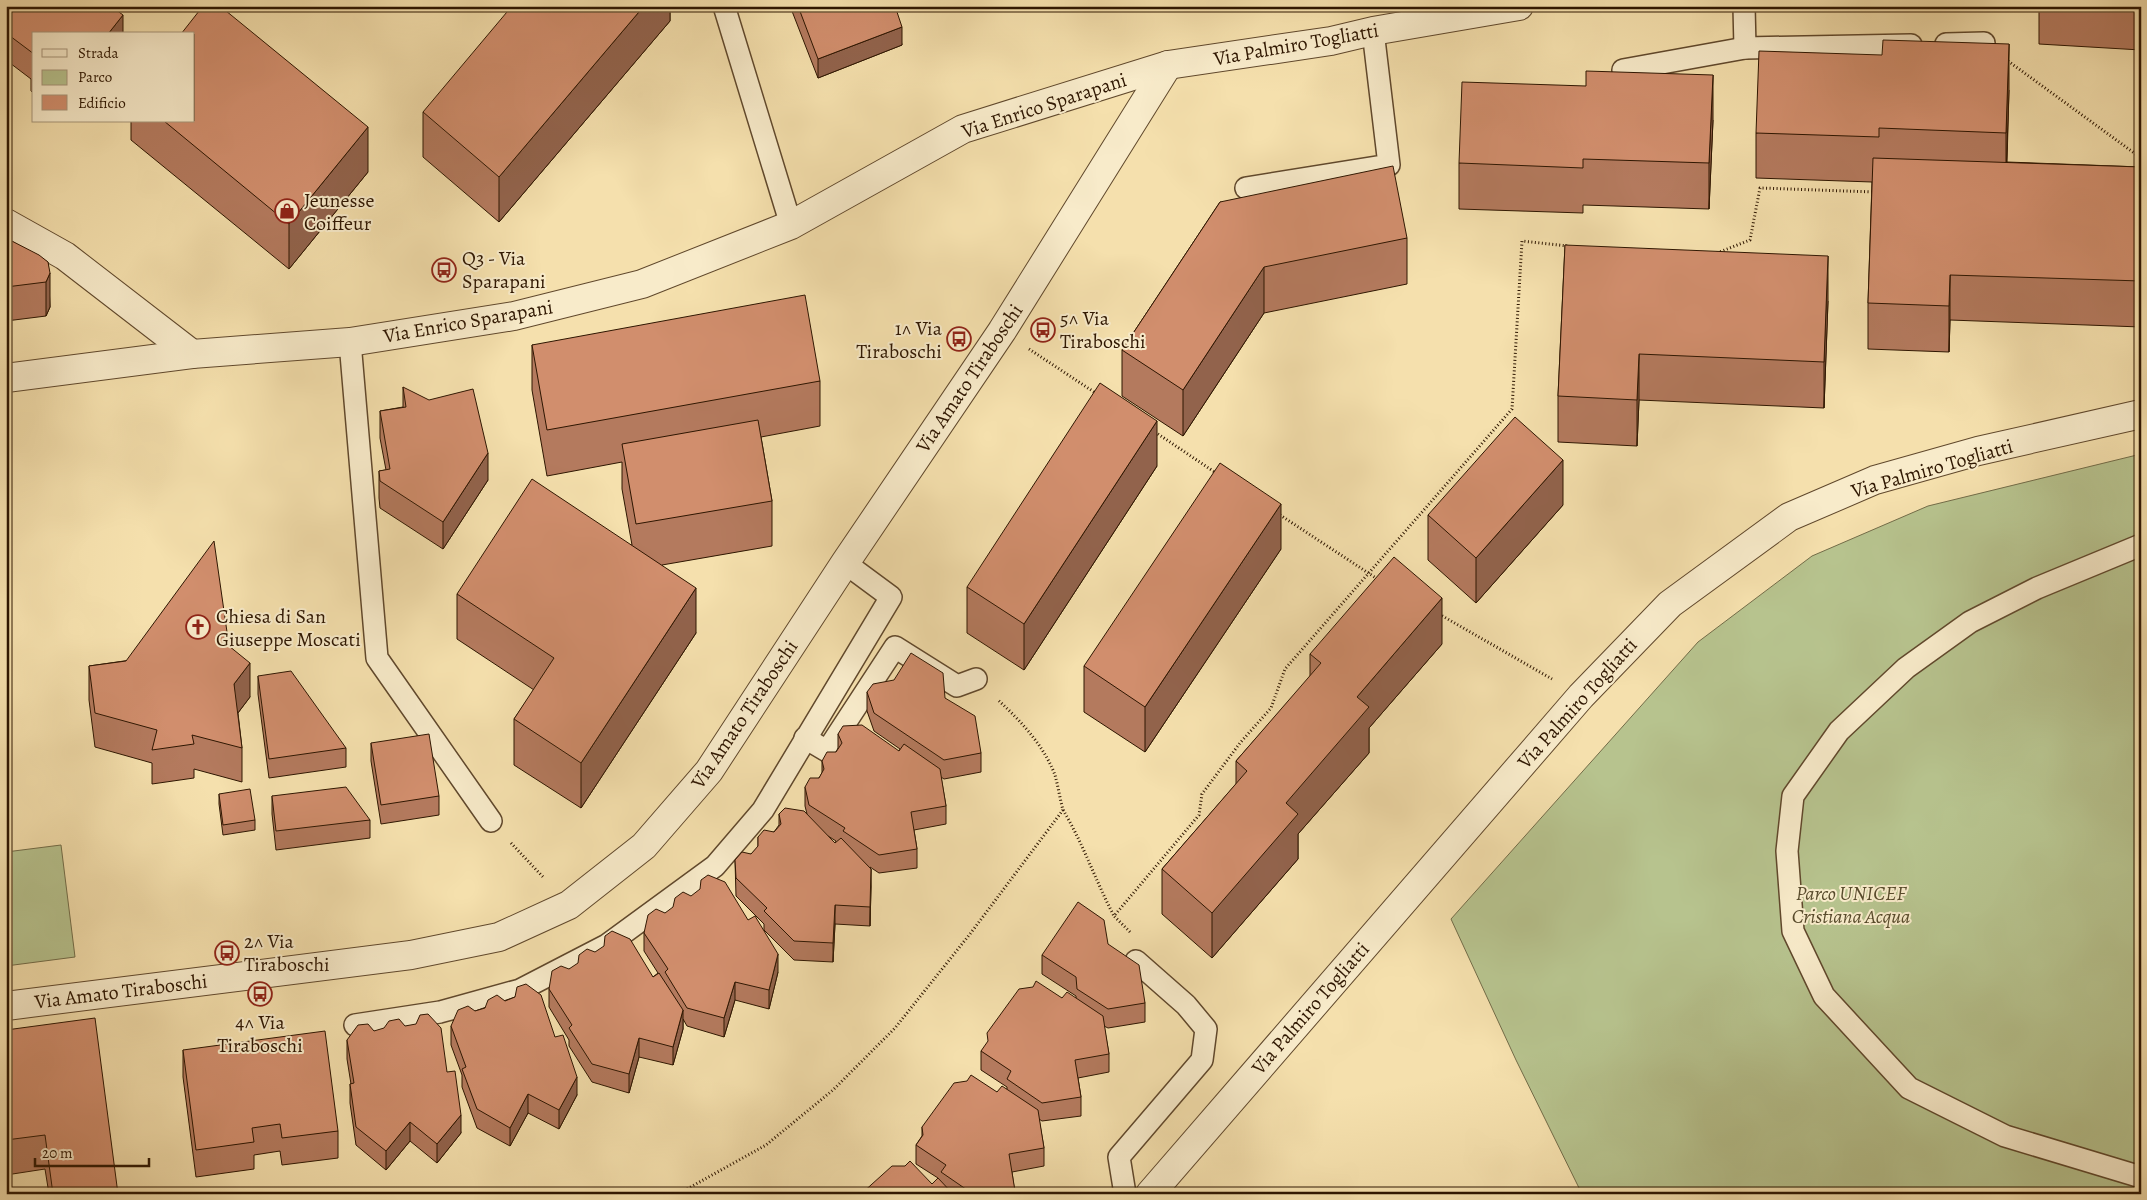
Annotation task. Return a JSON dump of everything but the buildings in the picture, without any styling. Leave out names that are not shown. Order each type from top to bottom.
[{"type":"street","name":"Via Palmiro Togliatti","points":[[1168,66],[1331,41],[1483,9],[1519,6]]},
{"type":"street","name":"Via Enrico Sparapani","points":[[6,378],[192,354],[350,342],[514,316],[642,284],[791,225],[963,129],[1168,66]]},
{"type":"street","name":"Via Amato Tiraboschi","points":[[6,1006],[411,955],[499,937],[569,905],[644,846],[709,771],[845,563],[1002,331],[1168,66]]},
{"type":"street","points":[[6,223],[65,256],[192,354]]},
{"type":"street","name":"Via Palmiro Togliatti","points":[[1150,1194],[1581,696],[1670,604],[1789,517],[1875,480],[1978,451],[2141,414]]},
{"type":"lane","points":[[724,6],[791,225]]},
{"type":"lane","points":[[1744,6],[1745,48]]},
{"type":"lane","points":[[1246,188],[1389,165],[1373,32]]},
{"type":"lane","points":[[1623,70],[1745,48],[1984,43]]},
{"type":"lane","points":[[350,342],[377,658],[491,821]]},
{"type":"lane","points":[[2141,545],[2037,588],[1970,622],[1906,668],[1839,731],[1793,796],[1787,851],[1793,931],[1824,996],[1909,1088],[2005,1136],[2141,1177]]},
{"type":"lane","points":[[356,1025],[440,1012],[520,990],[607,945],[716,866],[763,810],[891,597],[845,563]]},
{"type":"lane","points":[[805,738],[827,751],[895,646],[957,686],[976,679]]},
{"type":"lane","points":[[1126,1194],[1119,1157],[1202,1060],[1206,1029],[1186,1005],[1136,961]]},
{"type":"path","points":[[1984,43],[2141,158]]},
{"type":"path","points":[[1709,256],[1750,240],[1760,188],[1877,192]]},
{"type":"path","points":[[1114,916],[1199,815],[1202,794],[1240,743],[1271,708],[1285,669],[1512,409],[1522,241],[1572,246]]},
{"type":"path","points":[[1002,331],[1102,397]]},
{"type":"path","points":[[1152,430],[1218,474]]},
{"type":"path","points":[[1276,512],[1385,583]]},
{"type":"path","points":[[1436,612],[1581,696]]},
{"type":"path","points":[[976,679],[1020,720],[1040,747],[1054,775],[1063,810],[1073,826],[1086,859],[1114,916],[1136,940],[1136,961]]},
{"type":"path","points":[[678,1194],[766,1145],[833,1090],[888,1035],[970,934],[1063,810]]},
{"type":"path","points":[[491,821],[569,905]]},
{"type":"green space","name":"Parco UNICEF Cristiana Acqua","points":[[2141,454],[2141,1194],[1582,1194],[1516,1060],[1451,919],[1698,642],[1812,556],[1928,506]]},
{"type":"green space","points":[[61,845],[75,957],[6,966],[6,852]]},
{"type":"place","name":"Jeunesse Coiffeur","points":[[287,211]]},
{"type":"place","name":"Q3 - Via Sparapani","points":[[444,270]]},
{"type":"place","name":"5^ Via Tiraboschi","points":[[1043,330]]},
{"type":"place","name":"1^ Via Tiraboschi","points":[[959,339]]},
{"type":"place","name":"Chiesa di San Giuseppe Moscati","points":[[198,627]]},
{"type":"place","name":"2^ Via Tiraboschi","points":[[227,953]]},
{"type":"place","name":"4^ Via Tiraboschi","points":[[260,994]]}]
